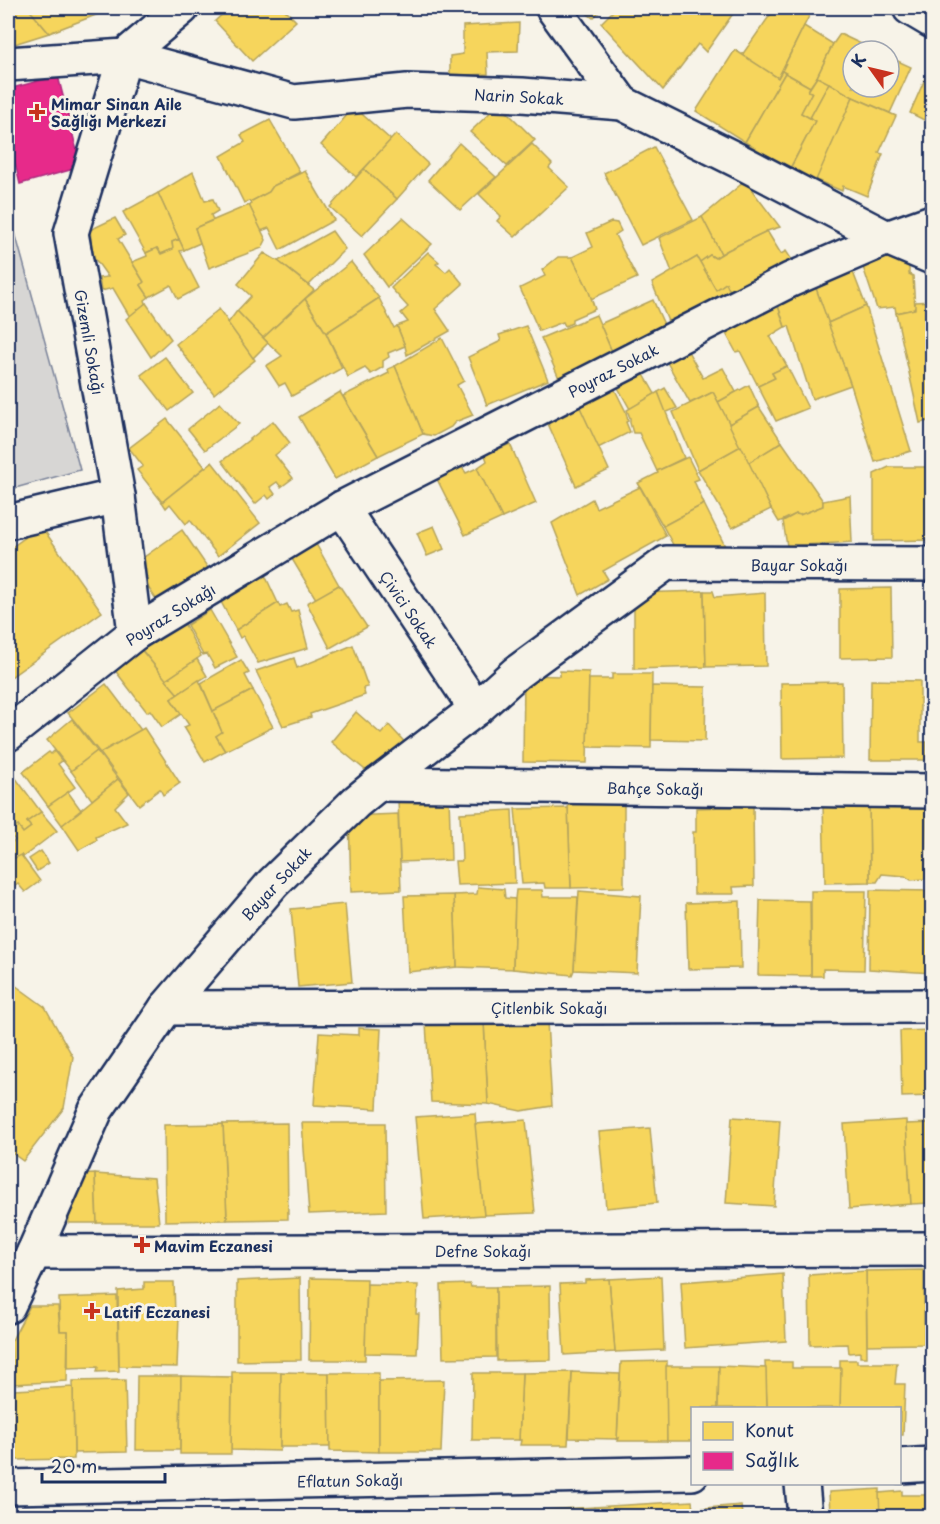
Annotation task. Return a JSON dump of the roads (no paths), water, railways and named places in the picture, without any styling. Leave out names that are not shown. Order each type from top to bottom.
[{"type":"street","points":[[553,8],[622,103]]},
{"type":"street","points":[[910,8],[933,21]]},
{"type":"street","points":[[125,56],[162,14]]},
{"type":"street","name":"Narin Sokak","points":[[8,64],[125,56],[294,102],[407,91],[522,95],[622,103],[888,238],[933,257]]},
{"type":"street","name":"Gizemli Sokağı","points":[[125,56],[70,233],[118,496],[135,633]]},
{"type":"street","points":[[888,238],[933,222]]},
{"type":"street","name":"Poyraz Sokak","points":[[342,508],[790,280],[888,238]]},
{"type":"street","points":[[8,522],[118,496]]},
{"type":"street","name":"Poyraz Sokağı","points":[[8,734],[135,633],[342,508]]},
{"type":"street","name":"Çivici Sokak","points":[[342,508],[476,709]]},
{"type":"street","name":"Bayar Sokak","points":[[8,1306],[96,1110],[166,1008],[273,883],[356,802],[378,784],[476,709],[516,673],[666,563]]},
{"type":"street","name":"Bayar Sokağı","points":[[666,563],[933,564]]},
{"type":"street","name":"Bahçe Sokağı","points":[[378,784],[933,791]]},
{"type":"street","name":"Çitlenbik Sokağı","points":[[166,1008],[933,1006]]},
{"type":"street","name":"Defne Sokağı","points":[[34,1252],[933,1249]]},
{"type":"street","points":[[901,1466],[933,1464]]},
{"type":"street","name":"Eflatun Sokağı","points":[[8,1487],[691,1473]]},
{"type":"street","points":[[802,1485],[805,1516]]},
{"type":"place","name":"Mimar Sinan Aile Sağlığı Merkezi","points":[[37,112]]},
{"type":"place","name":"Mavim Eczanesi","points":[[142,1245]]},
{"type":"place","name":"Latif Eczanesi","points":[[92,1311]]}]
